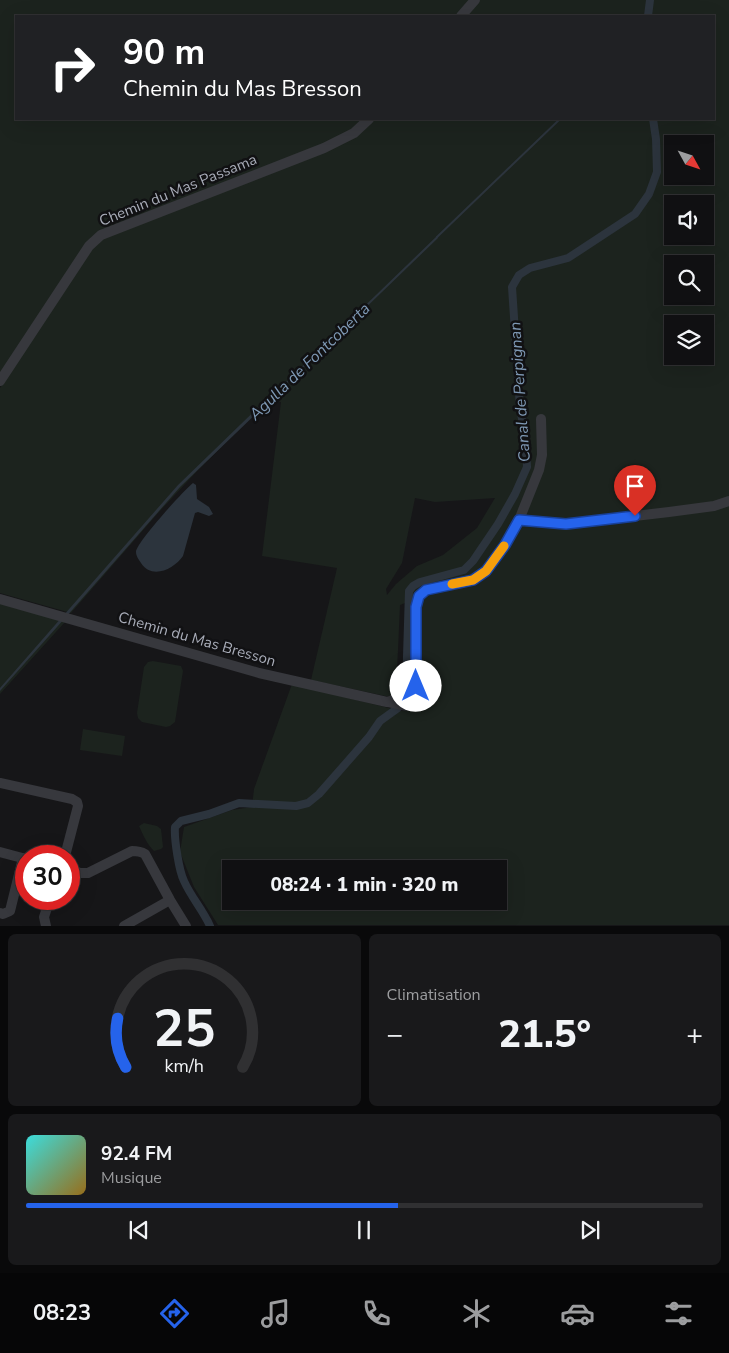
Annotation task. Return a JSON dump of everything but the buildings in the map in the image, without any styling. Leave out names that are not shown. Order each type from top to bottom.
[{"type":"street","points":[[462,15],[475,0]]},
{"type":"street","name":"Chemin du Mas Passama","points":[[0,381],[89,246],[101,235],[324,148],[354,133],[368,120]]},
{"type":"street","name":"Chemin du Mas Bresson","points":[[0,599],[259,673],[410,706],[415,703],[417,698],[416,607],[419,596],[426,590],[473,580],[486,571],[505,545],[519,520],[539,470],[542,455],[541,419]]},
{"type":"street","points":[[519,520],[566,524],[714,506],[729,502]]},
{"type":"street","points":[[0,783],[72,799],[77,802],[78,806],[68,845]]},
{"type":"street","points":[[80,873],[88,873],[132,851],[144,854],[186,926]]},
{"type":"street","points":[[0,852],[15,856]]},
{"type":"street","points":[[0,913],[3,914],[10,911],[15,894]]},
{"type":"street","points":[[124,926],[170,900]]},
{"type":"street","points":[[46,910],[44,917],[46,926]]},
{"type":"shaded area","points":[[0,0],[470,0],[457,15],[15,15],[15,120],[363,120],[352,130],[323,145],[99,232],[0,375]]},
{"type":"shaded area","points":[[480,0],[729,0],[729,498],[713,502],[566,521],[517,516],[503,543],[483,568],[471,577],[400,605],[396,694],[390,697],[311,680],[337,568],[262,556],[281,402],[270,399],[199,469],[158,513],[71,613],[0,593],[0,388],[92,248],[103,238],[357,136],[374,120],[715,120],[715,15],[467,15]],"holes":[[[415,498],[435,502],[495,498],[477,528],[443,555],[417,566],[396,584],[387,595],[386,589],[402,563]]]},
{"type":"shaded area","points":[[729,505],[729,925],[218,925],[194,887],[180,852],[184,827],[232,810],[252,807],[254,789],[292,684],[401,711],[413,709],[422,702],[419,607],[422,597],[428,593],[474,583],[521,523]]},
{"type":"shaded area","points":[[0,603],[65,622],[0,694]]},
{"type":"shaded area","points":[[153,661],[181,666],[183,671],[175,722],[166,727],[142,722],[138,718],[137,713],[144,667],[148,662]]},
{"type":"shaded area","points":[[83,729],[125,736],[122,756],[80,750]]},
{"type":"shaded area","points":[[144,823],[161,829],[163,847],[161,849],[154,851],[147,842],[139,826]]},
{"type":"water","points":[[437,236],[438,238],[180,487],[66,617],[63,616],[178,485]]},
{"type":"water","points":[[193,483],[196,485],[197,499],[209,507],[213,514],[209,516],[198,512],[195,513],[183,556],[174,565],[163,571],[151,571],[138,558],[136,552],[138,547],[161,517]]},
{"type":"water","points":[[62,617],[65,618],[0,691],[0,688]]},
{"type":"waterway","name":"Canal de Perpignan","points":[[648,15],[650,0]]},
{"type":"waterway","name":"Agulla de Fontcoberta","points":[[437,237],[559,120]]},
{"type":"waterway","name":"Canal de Perpignan","points":[[406,689],[409,591],[420,582],[464,570],[473,561],[498,524],[515,494],[527,467],[525,435],[520,408],[512,287],[519,275],[530,268],[568,258],[635,214],[649,194],[657,172],[653,120]]},
{"type":"waterway","name":"Canal de Perpignan","points":[[210,926],[182,876],[177,855],[175,827],[181,821],[209,814],[239,803],[296,806],[308,803],[319,794],[369,737],[380,721],[398,708]]},
{"type":"slow traffic","points":[[452,584],[473,580],[486,571],[504,546]]},
{"type":"route","points":[[416,686],[416,607],[419,596],[426,590],[473,580],[486,571],[505,545],[519,520],[566,524],[635,516]]}]
